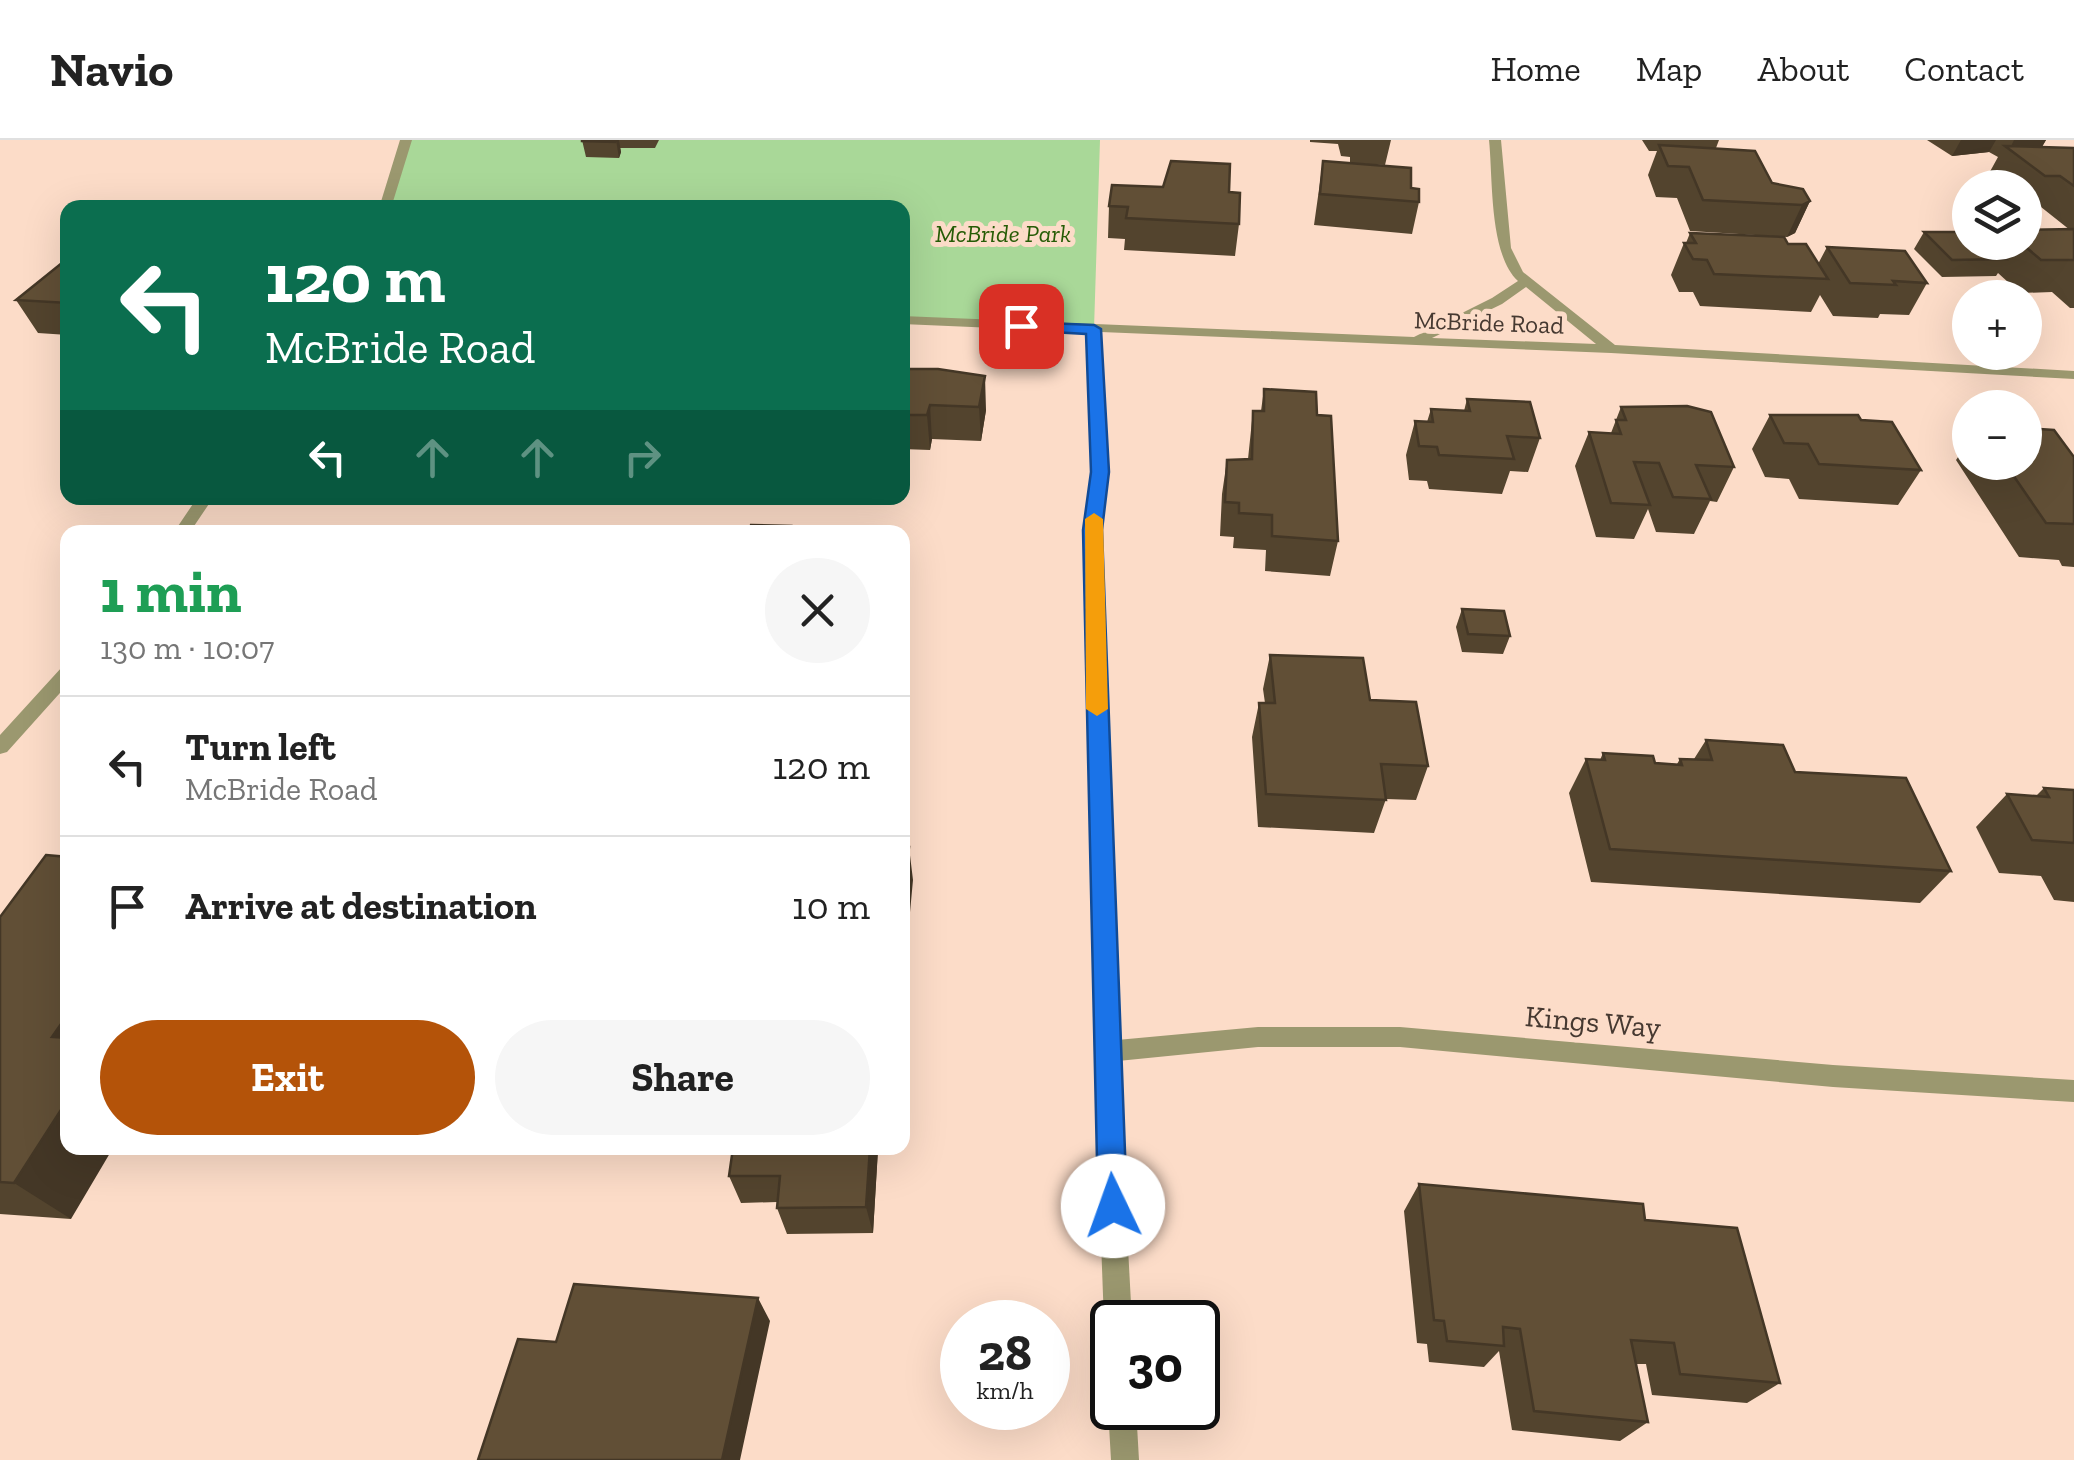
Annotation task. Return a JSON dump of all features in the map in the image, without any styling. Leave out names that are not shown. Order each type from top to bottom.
[{"type":"street","points":[[387,200],[406,140]]},
{"type":"street","points":[[1495,140],[1506,248],[1517,274],[1611,349]]},
{"type":"street","points":[[1414,341],[1497,301],[1526,281]]},
{"type":"street","name":"McBride Road","points":[[910,320],[1611,349],[2074,374]]},
{"type":"street","points":[[1094,329],[1100,472],[1093,530],[1106,1052],[1117,1300]]},
{"type":"street","points":[[0,748],[60,681]]},
{"type":"street","name":"Kings Way","points":[[1106,1052],[1258,1037],[1400,1037],[1833,1076],[2074,1091]]},
{"type":"street","points":[[1123,1430],[1124,1460]]},
{"type":"green space","name":"McBride Park","points":[[406,140],[1100,140],[1094,329],[910,320],[910,200],[387,200]]},
{"type":"building","points":[[1659,145],[1755,151],[1772,183],[1803,189],[1810,201],[1802,205],[1703,200],[1689,167],[1668,166]]},
{"type":"building","points":[[2005,146],[2074,148],[2074,186],[2060,176],[2045,176]]},
{"type":"building","points":[[1171,161],[1230,164],[1229,192],[1240,193],[1239,224],[1126,218],[1128,207],[1109,206],[1112,185],[1163,187]]},
{"type":"building","points":[[1323,161],[1411,168],[1411,188],[1419,189],[1419,202],[1320,194]]},
{"type":"building","points":[[2074,229],[2074,260],[2042,260],[2042,230]]},
{"type":"building","points":[[1924,232],[1952,232],[1952,260]]},
{"type":"building","points":[[1690,233],[1784,237],[1788,244],[1806,244],[1828,279],[1714,274],[1707,260],[1693,259],[1684,243],[1696,243]]},
{"type":"building","points":[[1827,247],[1905,251],[1927,283],[1850,283]]},
{"type":"building","points":[[60,264],[60,303],[16,300]]},
{"type":"building","points":[[910,369],[985,376],[979,407],[930,405],[927,415],[910,415]]},
{"type":"building","points":[[1264,389],[1316,392],[1317,415],[1331,416],[1338,541],[1272,536],[1272,515],[1239,513],[1239,503],[1225,502],[1227,460],[1252,459],[1253,411],[1264,411]]},
{"type":"building","points":[[1467,399],[1530,402],[1540,438],[1507,436],[1514,459],[1439,455],[1437,447],[1419,446],[1415,421],[1433,422],[1431,409],[1470,411]]},
{"type":"building","points":[[1687,406],[1711,412],[1734,467],[1696,465],[1711,499],[1673,497],[1659,463],[1634,462],[1650,505],[1611,503],[1589,432],[1621,434],[1616,420],[1626,420],[1621,407]]},
{"type":"building","points":[[1770,415],[1858,415],[1861,420],[1892,422],[1921,470],[1819,464],[1808,444],[1784,443]]},
{"type":"building","points":[[2042,429],[2054,430],[2074,457],[2074,524],[2046,523],[2016,480],[2042,480]]},
{"type":"building","points":[[1462,609],[1504,611],[1510,636],[1468,634]]},
{"type":"building","points":[[1270,655],[1363,658],[1370,700],[1416,702],[1428,766],[1381,764],[1386,800],[1266,794],[1259,703],[1275,703]]},
{"type":"building","points":[[1706,740],[1783,745],[1795,772],[1906,778],[1951,871],[1610,849],[1586,759],[1605,760],[1603,753],[1653,756],[1655,763],[1682,765],[1680,759],[1712,760]]},
{"type":"building","points":[[2044,788],[2074,790],[2074,843],[2032,840],[2007,794],[2049,797]]},
{"type":"building","points":[[46,855],[60,856],[60,1026],[52,1037],[60,1038],[60,1111],[14,1183],[0,1182],[0,917]]},
{"type":"building","points":[[732,1155],[870,1155],[866,1207],[777,1208],[780,1176],[729,1176]]},
{"type":"building","points":[[1419,1184],[1643,1204],[1645,1220],[1737,1228],[1780,1383],[1680,1374],[1674,1343],[1631,1340],[1648,1422],[1534,1411],[1520,1329],[1503,1327],[1504,1346],[1447,1341],[1444,1321],[1434,1320]]},
{"type":"building","points":[[574,1284],[758,1298],[722,1460],[478,1460],[518,1339],[556,1342]]},
{"type":"slow traffic","points":[[1094,519],[1097,709]]},
{"type":"route","points":[[1021,326],[1094,329],[1100,472],[1093,530],[1113,1206]]}]
